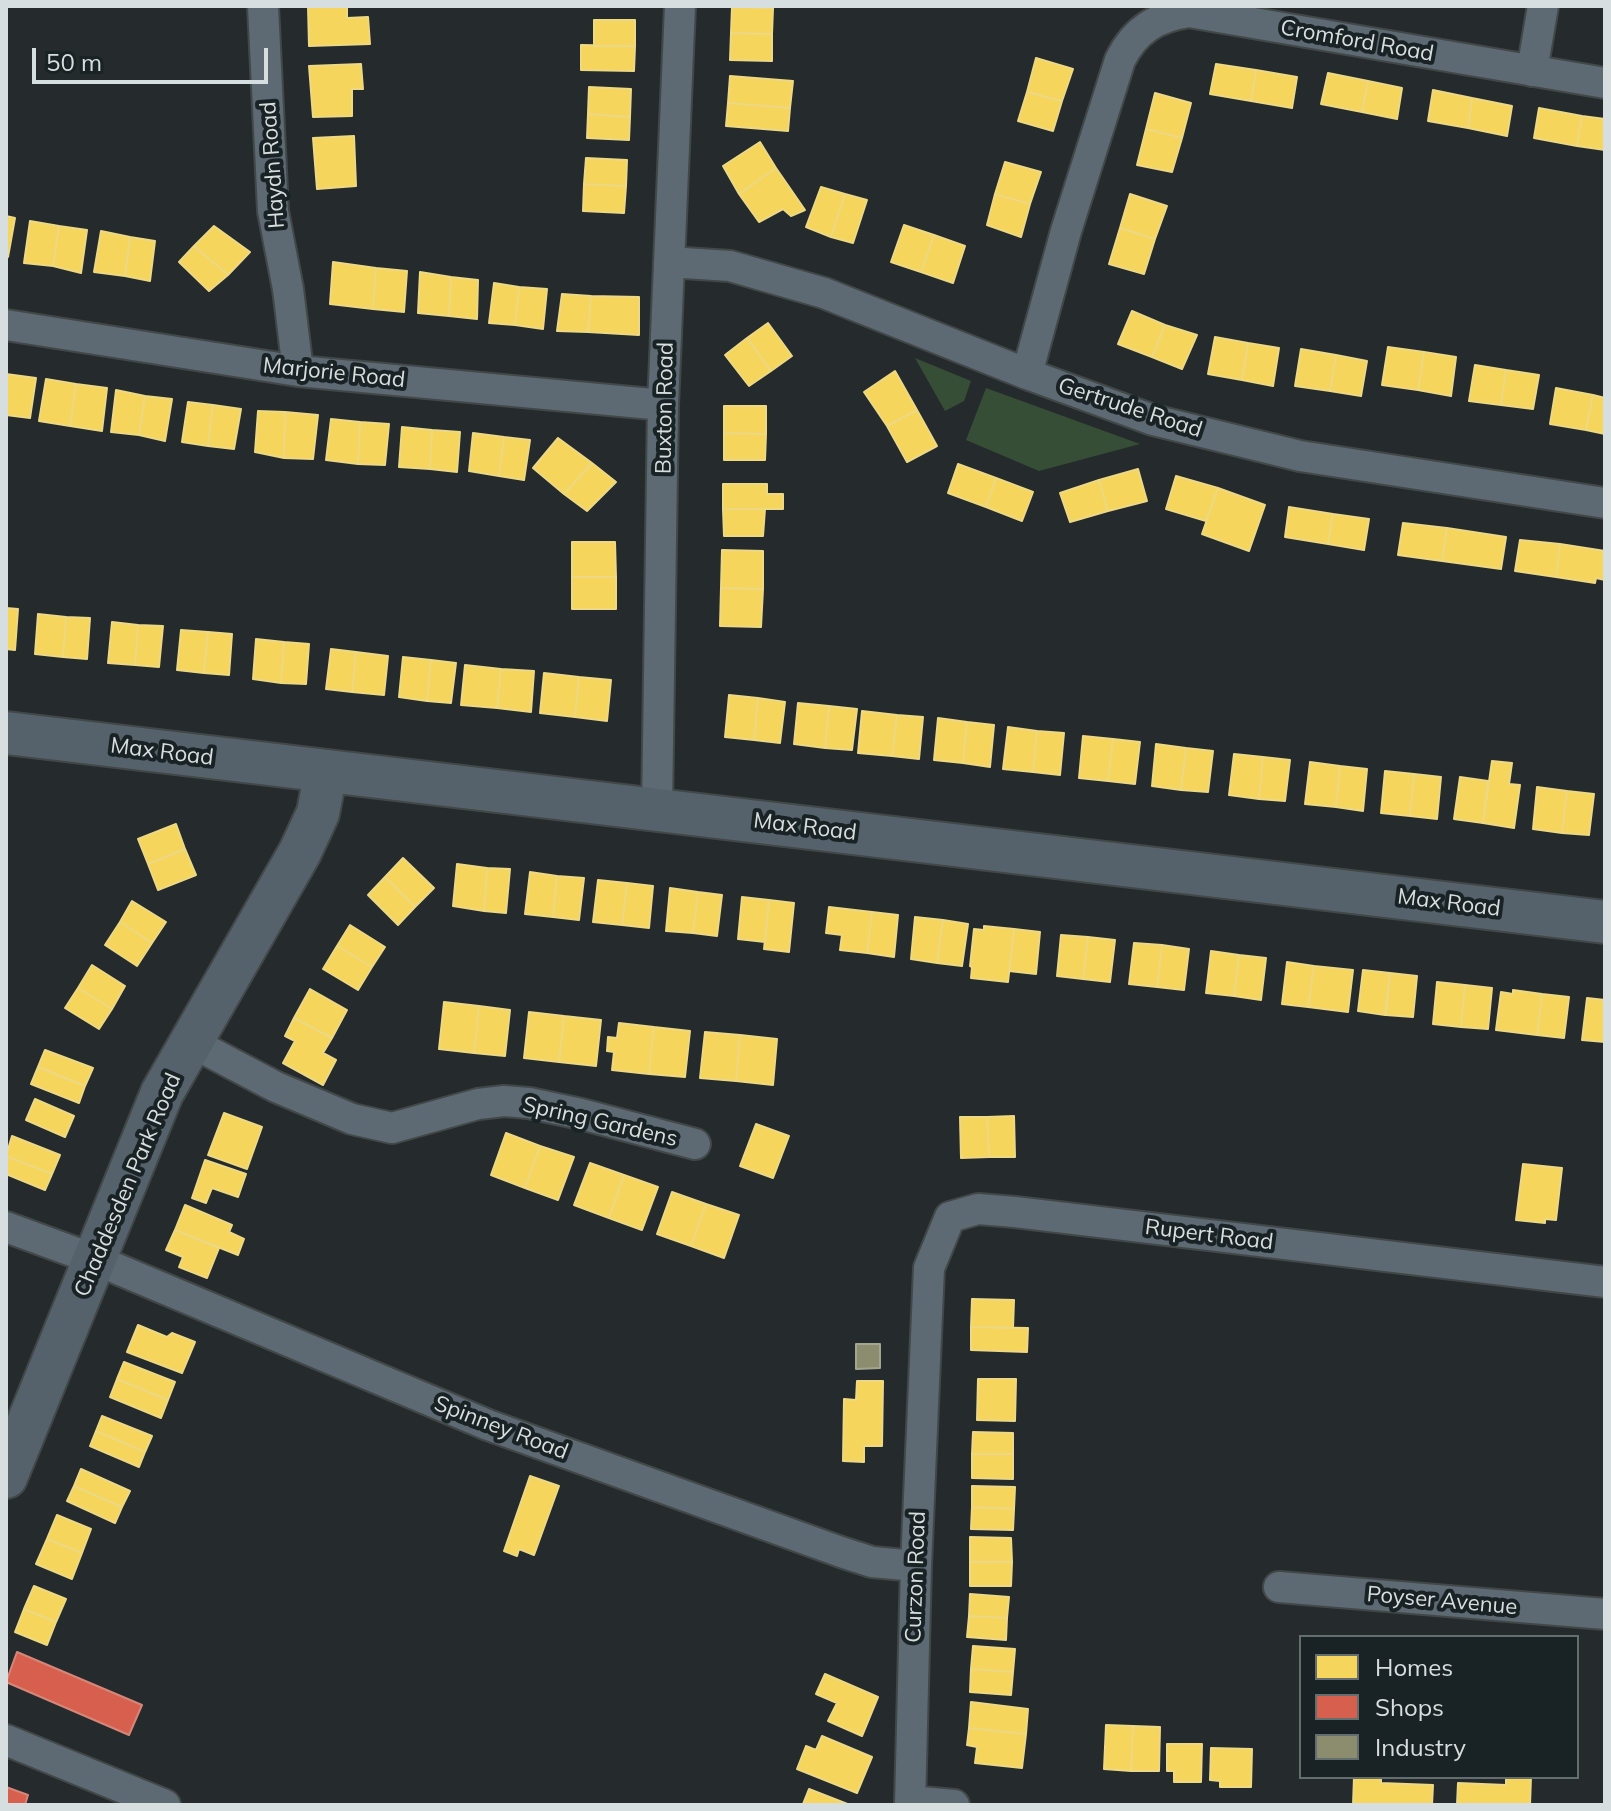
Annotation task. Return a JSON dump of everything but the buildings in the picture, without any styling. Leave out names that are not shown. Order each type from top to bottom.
[{"type":"street","name":"Haydn Road","points":[[263,6],[273,211],[288,289],[298,371]]},
{"type":"street","name":"Buxton Road","points":[[657,810],[663,405],[680,6]]},
{"type":"street","points":[[1532,71],[1543,6]]},
{"type":"street","name":"Cromford Road","points":[[1027,374],[1066,231],[1120,60],[1128,44],[1152,22],[1168,15],[1189,12],[1605,83]]},
{"type":"street","name":"Gertrude Road","points":[[669,262],[730,266],[824,293],[1027,374],[1153,420],[1300,456],[1605,503]]},
{"type":"street","name":"Marjorie Road","points":[[6,325],[298,371],[663,405]]},
{"type":"street","name":"Max Road","points":[[6,733],[1605,922]]},
{"type":"street","name":"Chaddesden Park Road","points":[[6,1477],[162,1093],[300,852],[318,813],[326,771]]},
{"type":"street","name":"Spring Gardens","points":[[191,1042],[276,1087],[352,1119],[392,1128],[478,1104],[504,1101],[581,1114],[695,1144]]},
{"type":"street","name":"Rupert Road","points":[[925,1350],[929,1268],[950,1217],[978,1209],[1605,1282]]},
{"type":"street","name":"Spinney Road","points":[[6,1227],[96,1260],[488,1425],[841,1552],[872,1562],[916,1566]]},
{"type":"street","name":"Curzon Road","points":[[910,1803],[925,1350]]},
{"type":"street","name":"Poyser Avenue","points":[[1279,1587],[1605,1614]]},
{"type":"street","points":[[6,1740],[165,1805]]},
{"type":"street","points":[[910,1803],[954,1805]]},
{"type":"green space","points":[[915,358],[971,381],[964,401],[945,411]]},
{"type":"green space","points":[[986,388],[1140,444],[1039,471],[966,440]]}]
